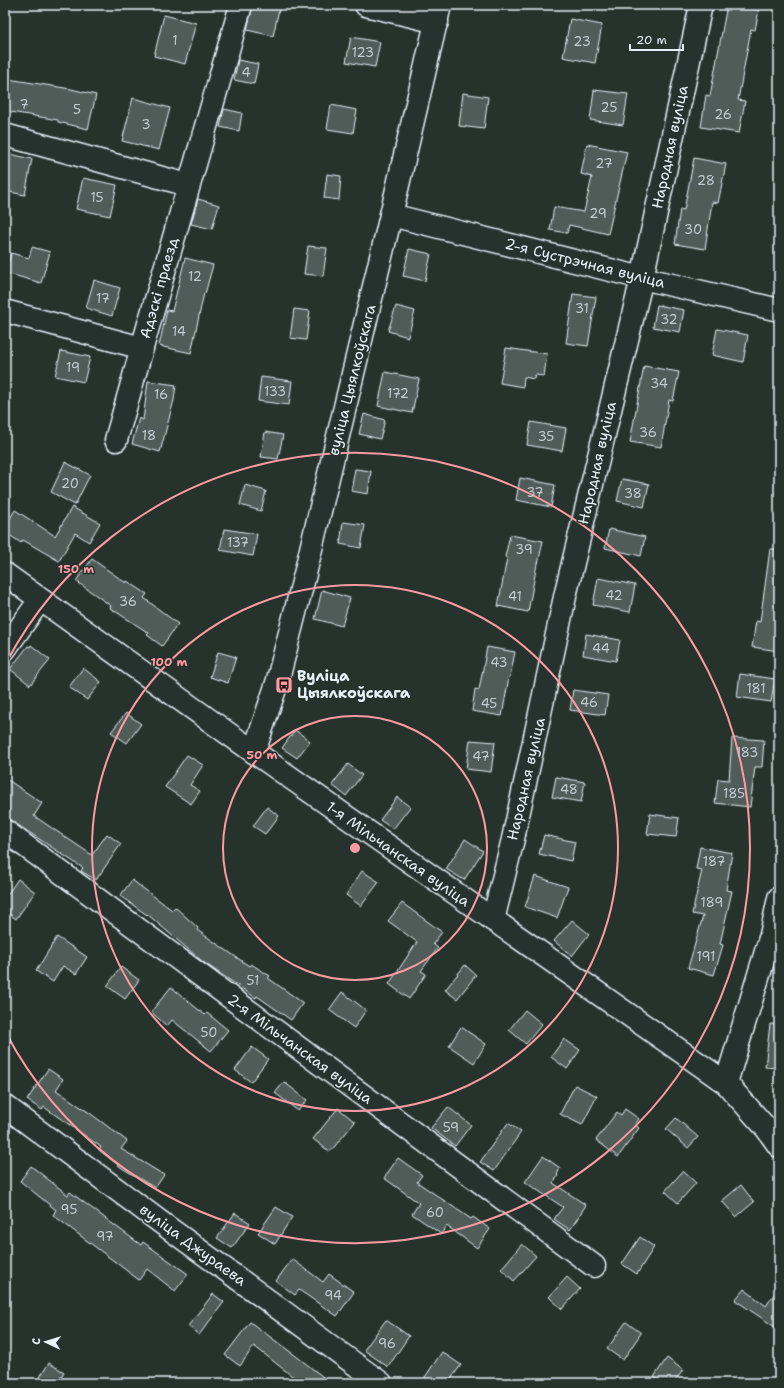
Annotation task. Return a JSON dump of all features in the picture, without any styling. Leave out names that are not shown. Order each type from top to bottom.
[{"type":"street","name":"Адэскі праезд","points":[[5,311],[142,348],[241,5]]},
{"type":"street","points":[[366,5],[438,13]]},
{"type":"street","name":"Народная вуліца","points":[[493,920],[516,823],[566,592],[642,278],[701,5]]},
{"type":"street","name":"вуліца Цыялкоўскага","points":[[254,752],[277,683],[299,598],[438,13]]},
{"type":"street","points":[[5,135],[188,185]]},
{"type":"street","name":"2-я Сустрэчная вуліца","points":[[391,215],[642,278],[779,310]]},
{"type":"street","points":[[116,440],[142,348]]},
{"type":"street","name":"1-я Мільчанская вуліца","points":[[5,574],[254,752],[726,1082],[767,1129],[779,1146]]},
{"type":"street","points":[[5,649],[40,600]]},
{"type":"street","name":"2-я Мільчанская вуліца","points":[[5,832],[594,1266]]},
{"type":"street","points":[[726,1082],[771,935],[779,898]]},
{"type":"street","name":"вуліца Джураева","points":[[5,1106],[381,1383]]},
{"type":"building","points":[[253,5],[280,5],[273,36],[247,30]]},
{"type":"building","points":[[727,5],[759,10],[755,30],[751,29],[738,100],[745,101],[739,133],[701,127],[706,95],[710,96]]},
{"type":"building","points":[[164,15],[196,23],[185,64],[154,56]]},
{"type":"building","points":[[570,19],[602,25],[595,63],[563,57]]},
{"type":"building","points":[[351,37],[380,42],[375,67],[346,62]]},
{"type":"building","points":[[238,60],[258,64],[254,84],[234,80]]},
{"type":"building","points":[[8,79],[71,89],[96,95],[88,129],[58,122],[58,120],[5,111],[5,98]]},
{"type":"building","points":[[594,90],[628,94],[623,125],[590,120]]},
{"type":"building","points":[[463,93],[488,97],[484,129],[459,126]]},
{"type":"building","points":[[133,98],[170,108],[159,150],[122,141]]},
{"type":"building","points":[[331,105],[357,110],[353,133],[327,129]]},
{"type":"building","points":[[224,109],[242,113],[239,131],[220,127]]},
{"type":"building","points":[[587,144],[627,152],[608,234],[569,225],[567,233],[550,230],[554,207],[584,212],[592,177],[581,174]]},
{"type":"building","points":[[5,153],[32,159],[25,195],[5,191]]},
{"type":"building","points":[[694,158],[726,164],[718,203],[712,202],[705,249],[675,244],[680,209],[684,210]]},
{"type":"building","points":[[327,174],[341,176],[339,200],[324,198]]},
{"type":"building","points":[[83,178],[117,185],[110,216],[76,209]]},
{"type":"building","points":[[198,199],[219,205],[212,229],[191,224]]},
{"type":"building","points":[[308,246],[327,248],[323,276],[304,274]]},
{"type":"building","points":[[32,247],[50,252],[41,283],[6,273],[11,253],[29,258]]},
{"type":"building","points":[[409,249],[431,254],[425,281],[403,276]]},
{"type":"building","points":[[185,258],[213,265],[205,294],[204,293],[191,353],[159,346],[167,310],[172,311]]},
{"type":"building","points":[[94,280],[120,288],[112,316],[86,308]]},
{"type":"building","points":[[573,294],[596,297],[588,346],[566,343]]},
{"type":"building","points":[[657,305],[684,310],[680,332],[653,327]]},
{"type":"building","points":[[396,306],[415,311],[408,337],[388,331]]},
{"type":"building","points":[[294,309],[310,311],[306,340],[290,338]]},
{"type":"building","points":[[717,329],[748,335],[743,362],[712,355]]},
{"type":"building","points":[[506,348],[547,354],[544,376],[535,375],[534,379],[524,377],[523,387],[500,383]]},
{"type":"building","points":[[61,351],[90,357],[84,382],[55,376]]},
{"type":"building","points":[[644,366],[679,372],[673,401],[669,400],[661,447],[630,442]]},
{"type":"building","points":[[385,372],[419,379],[412,413],[378,406]]},
{"type":"building","points":[[261,377],[292,381],[289,405],[258,401]]},
{"type":"building","points":[[148,381],[176,385],[174,400],[160,452],[132,444],[139,418],[143,420]]},
{"type":"building","points":[[364,414],[385,420],[380,439],[359,434]]},
{"type":"building","points":[[531,422],[566,428],[562,451],[527,445]]},
{"type":"building","points":[[265,432],[283,435],[278,459],[261,457]]},
{"type":"building","points":[[65,462],[90,475],[75,505],[51,492]]},
{"type":"building","points":[[355,469],[371,471],[368,494],[351,491]]},
{"type":"building","points":[[520,478],[555,485],[551,507],[516,500]]},
{"type":"building","points":[[622,479],[649,484],[644,507],[617,501]]},
{"type":"building","points":[[245,485],[266,491],[261,511],[240,505]]},
{"type":"building","points":[[72,507],[100,523],[89,542],[75,533],[59,561],[23,540],[21,543],[5,532],[5,527],[15,510],[55,536]]},
{"type":"building","points":[[343,522],[365,525],[361,548],[340,544]]},
{"type":"building","points":[[224,529],[257,534],[253,556],[220,550]]},
{"type":"building","points":[[609,529],[645,537],[641,556],[605,548]]},
{"type":"building","points":[[510,535],[543,541],[528,612],[498,606],[507,558],[505,557]]},
{"type":"building","points":[[770,549],[779,549],[779,651],[752,647],[756,621],[760,622]]},
{"type":"building","points":[[92,559],[126,583],[127,581],[147,594],[144,598],[178,624],[162,646],[147,635],[149,633],[110,608],[111,606],[76,581]]},
{"type":"building","points":[[598,578],[635,585],[630,612],[593,605]]},
{"type":"building","points":[[322,590],[350,598],[342,626],[315,619]]},
{"type":"building","points":[[586,634],[620,640],[616,661],[583,655]]},
{"type":"building","points":[[31,645],[50,660],[30,685],[10,669],[28,646],[30,647]]},
{"type":"building","points":[[487,647],[515,652],[502,716],[472,711],[475,689],[479,690]]},
{"type":"building","points":[[218,652],[236,657],[228,683],[210,677]]},
{"type":"building","points":[[83,668],[101,682],[87,700],[69,687]]},
{"type":"building","points":[[740,674],[775,679],[771,702],[737,697]]},
{"type":"building","points":[[573,690],[608,695],[605,715],[570,710]]},
{"type":"building","points":[[126,713],[141,724],[127,743],[111,732]]},
{"type":"building","points":[[295,730],[310,741],[297,758],[282,748]]},
{"type":"building","points":[[732,738],[764,740],[762,767],[755,767],[750,807],[715,803],[718,779],[729,780]]},
{"type":"building","points":[[470,740],[495,742],[491,772],[466,769]]},
{"type":"building","points":[[187,755],[203,765],[190,785],[200,791],[191,804],[165,787]]},
{"type":"building","points":[[348,764],[362,775],[346,796],[332,785]]},
{"type":"building","points":[[556,777],[585,782],[581,802],[552,797]]},
{"type":"building","points":[[5,778],[42,803],[34,816],[92,855],[107,834],[121,844],[96,880],[81,871],[83,868],[12,821],[5,819]]},
{"type":"building","points":[[397,797],[410,807],[393,829],[380,820]]},
{"type":"building","points":[[267,807],[279,816],[265,834],[253,826]]},
{"type":"building","points":[[650,814],[679,818],[676,837],[647,834]]},
{"type":"building","points":[[544,835],[575,842],[571,861],[539,854]]},
{"type":"building","points":[[465,839],[483,851],[464,880],[446,869]]},
{"type":"building","points":[[700,847],[732,853],[726,890],[732,891],[720,944],[723,945],[714,975],[688,968],[703,916],[692,914],[702,870],[696,869]]},
{"type":"building","points":[[362,871],[379,882],[361,906],[346,895]]},
{"type":"building","points":[[535,876],[568,887],[557,918],[525,907]]},
{"type":"building","points":[[18,879],[35,892],[16,919],[5,911],[5,898]]},
{"type":"building","points":[[132,880],[172,910],[175,907],[198,928],[197,930],[249,966],[251,964],[270,976],[268,978],[303,1003],[291,1020],[257,996],[256,998],[203,962],[147,914],[120,896]]},
{"type":"building","points":[[402,903],[442,932],[433,944],[438,948],[421,971],[426,974],[409,999],[389,984],[417,942],[388,921]]},
{"type":"building","points":[[572,920],[589,934],[572,956],[554,941]]},
{"type":"building","points":[[57,937],[87,957],[76,974],[63,966],[53,982],[36,971]]},
{"type":"building","points":[[465,965],[476,975],[457,999],[445,990]]},
{"type":"building","points":[[121,967],[139,980],[125,999],[107,986]]},
{"type":"building","points":[[171,987],[205,1015],[207,1013],[228,1030],[211,1051],[172,1020],[167,1026],[151,1012]]},
{"type":"building","points":[[342,992],[366,1010],[354,1028],[329,1010]]},
{"type":"building","points":[[525,1010],[542,1024],[526,1044],[509,1030]]},
{"type":"building","points":[[770,1024],[779,1025],[779,1068],[765,1067]]},
{"type":"building","points":[[461,1027],[486,1044],[474,1063],[449,1046]]},
{"type":"building","points":[[564,1039],[580,1050],[567,1069],[551,1057]]},
{"type":"building","points":[[252,1047],[268,1059],[251,1082],[235,1070]]},
{"type":"building","points":[[48,1069],[63,1079],[56,1090],[127,1141],[121,1149],[164,1175],[155,1188],[122,1168],[99,1150],[101,1147],[44,1107],[42,1110],[27,1100]]},
{"type":"building","points":[[284,1082],[307,1100],[298,1111],[275,1093]]},
{"type":"building","points":[[575,1085],[597,1096],[582,1125],[560,1114]]},
{"type":"building","points":[[448,1107],[471,1125],[455,1146],[431,1128]]},
{"type":"building","points":[[338,1108],[355,1122],[330,1152],[313,1139]]},
{"type":"building","points":[[625,1109],[639,1119],[635,1125],[639,1128],[618,1157],[596,1140],[617,1112],[621,1115]]},
{"type":"building","points":[[676,1118],[698,1137],[688,1148],[666,1129]]},
{"type":"building","points":[[508,1123],[521,1132],[494,1171],[480,1162]]},
{"type":"building","points":[[543,1156],[560,1168],[557,1175],[558,1176],[553,1183],[586,1205],[570,1230],[554,1219],[563,1207],[525,1182]]},
{"type":"building","points":[[398,1158],[422,1175],[417,1182],[471,1219],[473,1217],[490,1229],[477,1248],[447,1226],[441,1234],[412,1214],[419,1203],[384,1178]]},
{"type":"building","points":[[31,1166],[68,1195],[70,1192],[141,1245],[143,1242],[188,1274],[175,1291],[147,1269],[139,1280],[53,1215],[56,1210],[20,1181]]},
{"type":"building","points":[[683,1171],[696,1183],[678,1203],[665,1191]]},
{"type":"building","points":[[741,1185],[754,1202],[736,1217],[722,1201]]},
{"type":"building","points":[[276,1207],[292,1217],[275,1244],[258,1233]]},
{"type":"building","points":[[235,1213],[250,1223],[232,1248],[217,1238]]},
{"type":"building","points":[[640,1237],[654,1247],[637,1274],[622,1264]]},
{"type":"building","points":[[522,1244],[536,1256],[514,1281],[501,1269]]},
{"type":"building","points":[[292,1259],[323,1282],[329,1274],[354,1292],[337,1316],[299,1290],[295,1295],[276,1281]]},
{"type":"building","points":[[567,1277],[580,1289],[562,1309],[549,1297]]},
{"type":"building","points":[[779,1287],[779,1322],[775,1327],[735,1300],[744,1289],[766,1306]]},
{"type":"building","points":[[213,1294],[224,1302],[199,1335],[188,1326]]},
{"type":"building","points":[[386,1320],[409,1336],[388,1367],[364,1350]]},
{"type":"building","points":[[250,1322],[331,1383],[301,1383],[254,1346],[240,1366],[225,1355]]},
{"type":"building","points":[[626,1322],[641,1333],[623,1360],[607,1349]]},
{"type":"building","points":[[442,1352],[461,1365],[448,1383],[421,1383]]},
{"type":"building","points":[[667,1358],[683,1370],[674,1383],[662,1383],[654,1377]]},
{"type":"building","points":[[49,1363],[64,1372],[57,1383],[36,1383]]},
{"type":"place","name":"Вуліца Цыялкоўскага","points":[[284,685]]}]
